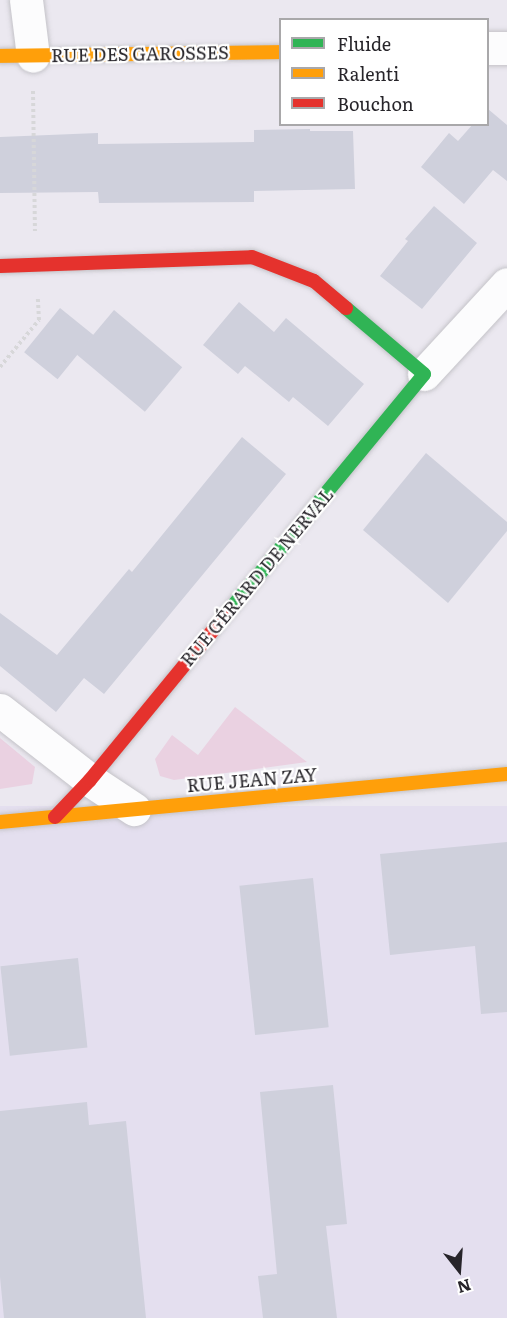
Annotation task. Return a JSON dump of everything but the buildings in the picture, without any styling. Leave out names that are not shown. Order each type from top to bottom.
[{"type":"street","points":[[26,0],[33,56]]},
{"type":"street","points":[[489,48],[507,48]]},
{"type":"street","name":"RUE DES GAROSSES","points":[[0,56],[279,52]]},
{"type":"street","points":[[0,266],[252,257],[314,281],[424,374]]},
{"type":"street","name":"RUE GÉRARD DE NERVAL","points":[[55,817],[90,780],[424,374],[507,284]]},
{"type":"street","points":[[0,710],[90,780],[134,809]]},
{"type":"street","name":"RUE JEAN ZAY","points":[[0,822],[507,774]]},
{"type":"path","points":[[0,367],[39,320],[33,56]]},
{"type":"shaded area","points":[[235,707],[307,762],[174,780],[160,776],[155,759],[172,735],[198,755]]},
{"type":"shaded area","points":[[0,738],[35,767],[32,784],[0,789]]},
{"type":"shaded area","points":[[0,806],[507,806],[507,1318],[0,1318]]},
{"type":"traffic: fast","points":[[228,612],[424,374],[346,308]]},
{"type":"traffic: slow","points":[[0,56],[279,52]]},
{"type":"traffic: slow","points":[[0,822],[507,774]]},
{"type":"traffic: jam","points":[[0,266],[252,257],[314,281],[346,308]]},
{"type":"traffic: jam","points":[[55,817],[90,780],[228,612]]}]
